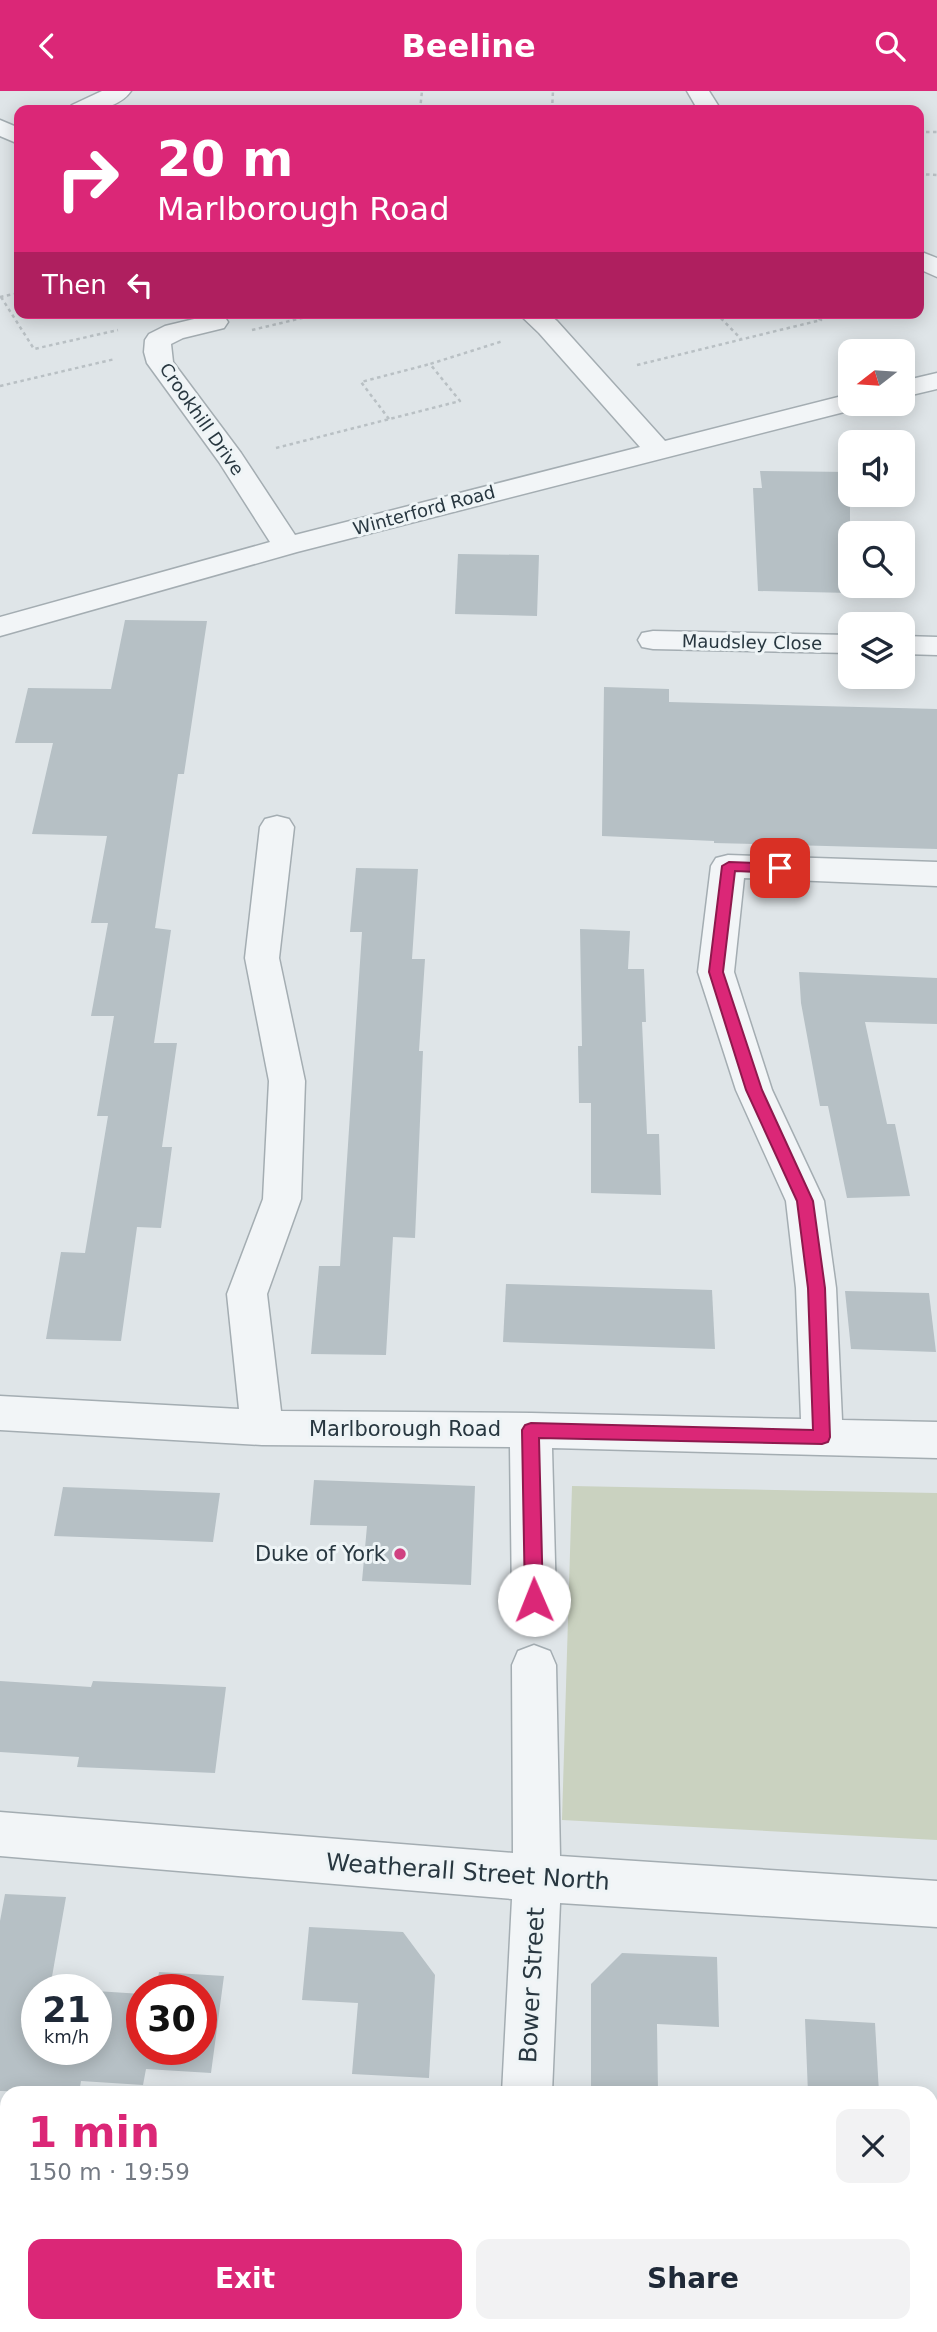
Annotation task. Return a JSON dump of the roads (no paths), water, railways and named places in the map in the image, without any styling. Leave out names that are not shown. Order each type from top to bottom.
[{"type":"street","points":[[91,105],[120,91]]},
{"type":"street","points":[[539,320],[657,449]]},
{"type":"street","name":"Crookhill Drive","points":[[215,322],[174,332],[157,346],[160,363],[231,459],[287,545]]},
{"type":"street","points":[[915,386],[937,380]]},
{"type":"street","name":"Winterford Road","points":[[0,627],[287,545],[838,405]]},
{"type":"street","name":"Maudsley Close","points":[[653,639],[838,644]]},
{"type":"street","points":[[915,645],[937,646]]},
{"type":"street","points":[[262,1428],[247,1294],[282,1199],[287,1081],[262,958],[277,827]]},
{"type":"street","points":[[822,1437],[816,1288],[805,1201],[754,1090],[716,972],[729,866],[937,874]]},
{"type":"street","name":"Marlborough Road","points":[[0,1413],[262,1428],[531,1430],[937,1440]]},
{"type":"street","points":[[531,1430],[534,1600]]},
{"type":"street","name":"Bower Street","points":[[527,2086],[537,1878],[534,1665]]},
{"type":"street","name":"Weatherall Street North","points":[[0,1834],[537,1878],[937,1904]]},
{"type":"place","name":"Duke of York","points":[[400,1554]]}]
